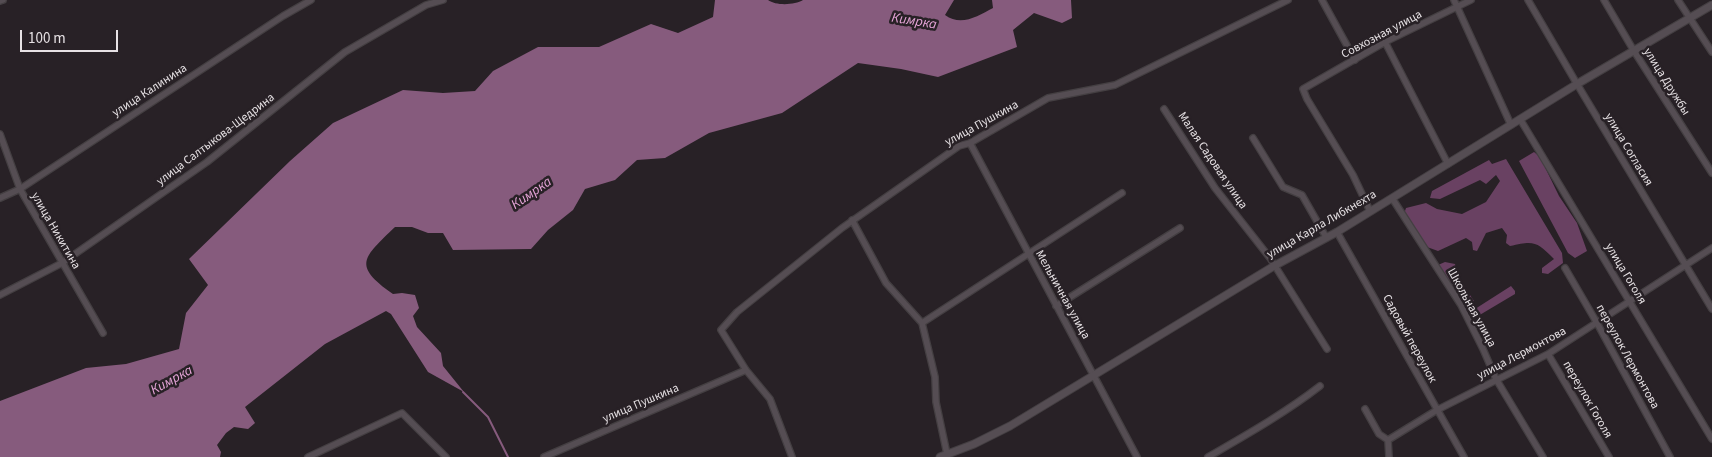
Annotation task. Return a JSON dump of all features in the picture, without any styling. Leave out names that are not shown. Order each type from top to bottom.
[{"type":"street","name":"улица Калинина","points":[[0,198],[20,189],[283,16],[311,0]]},
{"type":"street","name":"улица Салтыкова-Щедрина","points":[[0,296],[62,262],[207,162],[345,52],[426,3],[443,0]]},
{"type":"street","name":"улица Пушкина","points":[[544,457],[746,370],[721,330],[736,312],[852,220],[959,146],[970,143],[1048,98],[1115,85],[1288,0]]},
{"type":"street","points":[[1322,0],[1355,60]]},
{"type":"street","points":[[1454,0],[1511,125]]},
{"type":"street","name":"Совхозная улица","points":[[1370,211],[1353,175],[1307,99],[1303,89],[1385,42],[1471,0]]},
{"type":"street","name":"улица Согласия","points":[[1528,0],[1712,309]]},
{"type":"street","name":"улица Дружбы","points":[[1604,0],[1634,51],[1712,173]]},
{"type":"street","points":[[1678,0],[1712,52]]},
{"type":"street","name":"улица Карла Либкнехта","points":[[940,457],[974,444],[1010,426],[1274,266],[1336,232],[1577,84],[1712,5]]},
{"type":"street","points":[[1385,42],[1448,164]]},
{"type":"street","name":"Малая Садовая улица","points":[[1164,109],[1215,188],[1270,258],[1327,349]]},
{"type":"street","name":"улица Гоголя","points":[[1520,119],[1712,439]]},
{"type":"street","name":"улица Никитина","points":[[0,134],[20,189],[103,333]]},
{"type":"street","points":[[1252,138],[1283,187],[1302,195],[1326,237]]},
{"type":"street","name":"Мельничная улица","points":[[970,143],[1095,376],[1136,457]]},
{"type":"street","points":[[922,323],[1122,193]]},
{"type":"street","name":"Школьная улица","points":[[1392,198],[1461,305],[1496,379],[1542,457]]},
{"type":"street","points":[[852,220],[886,284],[922,323],[935,377],[936,402],[947,454]]},
{"type":"street","points":[[1056,306],[1180,228]]},
{"type":"street","name":"Садовый переулок","points":[[1336,232],[1464,457]]},
{"type":"street","name":"улица Лермонтова","points":[[1388,440],[1437,410],[1548,354],[1598,324],[1685,264],[1712,248]]},
{"type":"street","name":"переулок Лермонтова","points":[[1565,268],[1598,324],[1670,457]]},
{"type":"street","name":"переулок Гоголя","points":[[1548,354],[1609,457]]},
{"type":"street","points":[[746,370],[770,399],[792,457]]},
{"type":"street","points":[[1208,457],[1251,433],[1320,386]]},
{"type":"street","points":[[1366,409],[1379,434],[1388,440],[1389,457]]},
{"type":"street","points":[[308,457],[402,412],[446,457]]},
{"type":"shaded area","points":[[1534,152],[1540,157],[1559,196],[1577,223],[1587,251],[1575,258],[1568,253],[1519,161]]},
{"type":"shaded area","points":[[1506,159],[1562,253],[1563,263],[1548,274],[1542,273],[1542,268],[1554,259],[1535,244],[1525,243],[1510,246],[1506,243],[1507,235],[1502,228],[1486,233],[1477,251],[1473,250],[1472,242],[1466,238],[1438,251],[1427,247],[1404,214],[1406,208],[1426,203],[1437,209],[1462,214],[1486,202],[1500,181],[1496,175],[1486,184],[1480,180],[1440,199],[1430,198],[1432,191],[1489,160],[1492,164]]},
{"type":"shaded area","points":[[1445,262],[1455,264],[1458,277],[1474,301],[1470,306],[1464,308],[1438,265]]},
{"type":"shaded area","points":[[1511,286],[1515,294],[1478,316],[1475,309]]},
{"type":"water","name":"Кимрка","points":[[715,0],[768,0],[785,4],[803,0],[954,0],[945,15],[957,20],[963,20],[975,17],[993,8],[992,0],[1071,0],[1072,18],[1062,23],[1034,13],[1013,30],[1017,47],[938,77],[901,69],[858,63],[782,113],[709,133],[665,158],[637,160],[615,180],[585,189],[573,210],[548,230],[531,249],[453,250],[443,233],[428,233],[412,227],[395,227],[369,254],[367,268],[380,284],[393,294],[415,295],[419,308],[413,316],[417,327],[441,353],[443,366],[464,392],[428,372],[391,314],[386,311],[325,344],[245,407],[255,423],[248,429],[234,427],[226,433],[217,445],[221,452],[220,457],[0,457],[0,401],[86,368],[126,364],[179,349],[186,313],[208,285],[189,259],[290,161],[333,123],[403,90],[443,93],[475,91],[493,71],[538,47],[599,47],[651,24],[678,33],[713,17]]},
{"type":"waterway","points":[[463,392],[488,417],[508,457]]}]
